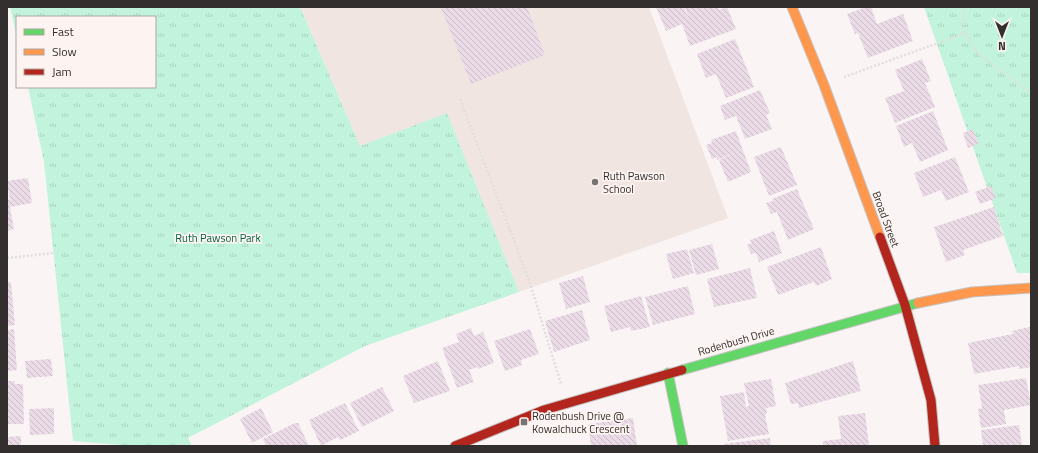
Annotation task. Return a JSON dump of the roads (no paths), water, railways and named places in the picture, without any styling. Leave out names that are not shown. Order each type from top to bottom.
[{"type":"street","name":"Broad Street","points":[[792,7],[824,85],[905,305],[931,400],[935,446]]},
{"type":"street","name":"Rodenbush Drive","points":[[455,446],[544,410],[905,305],[972,292],[1031,288]]},
{"type":"street","points":[[668,373],[683,446]]},
{"type":"place","name":"Ruth Pawson School","points":[[595,182]]},
{"type":"place","name":"Rodenbush Drive @ Kowalchuck Crescent","points":[[524,422]]},
{"type":"park label","name":"Ruth Pawson Park","points":[[218,238]]}]
